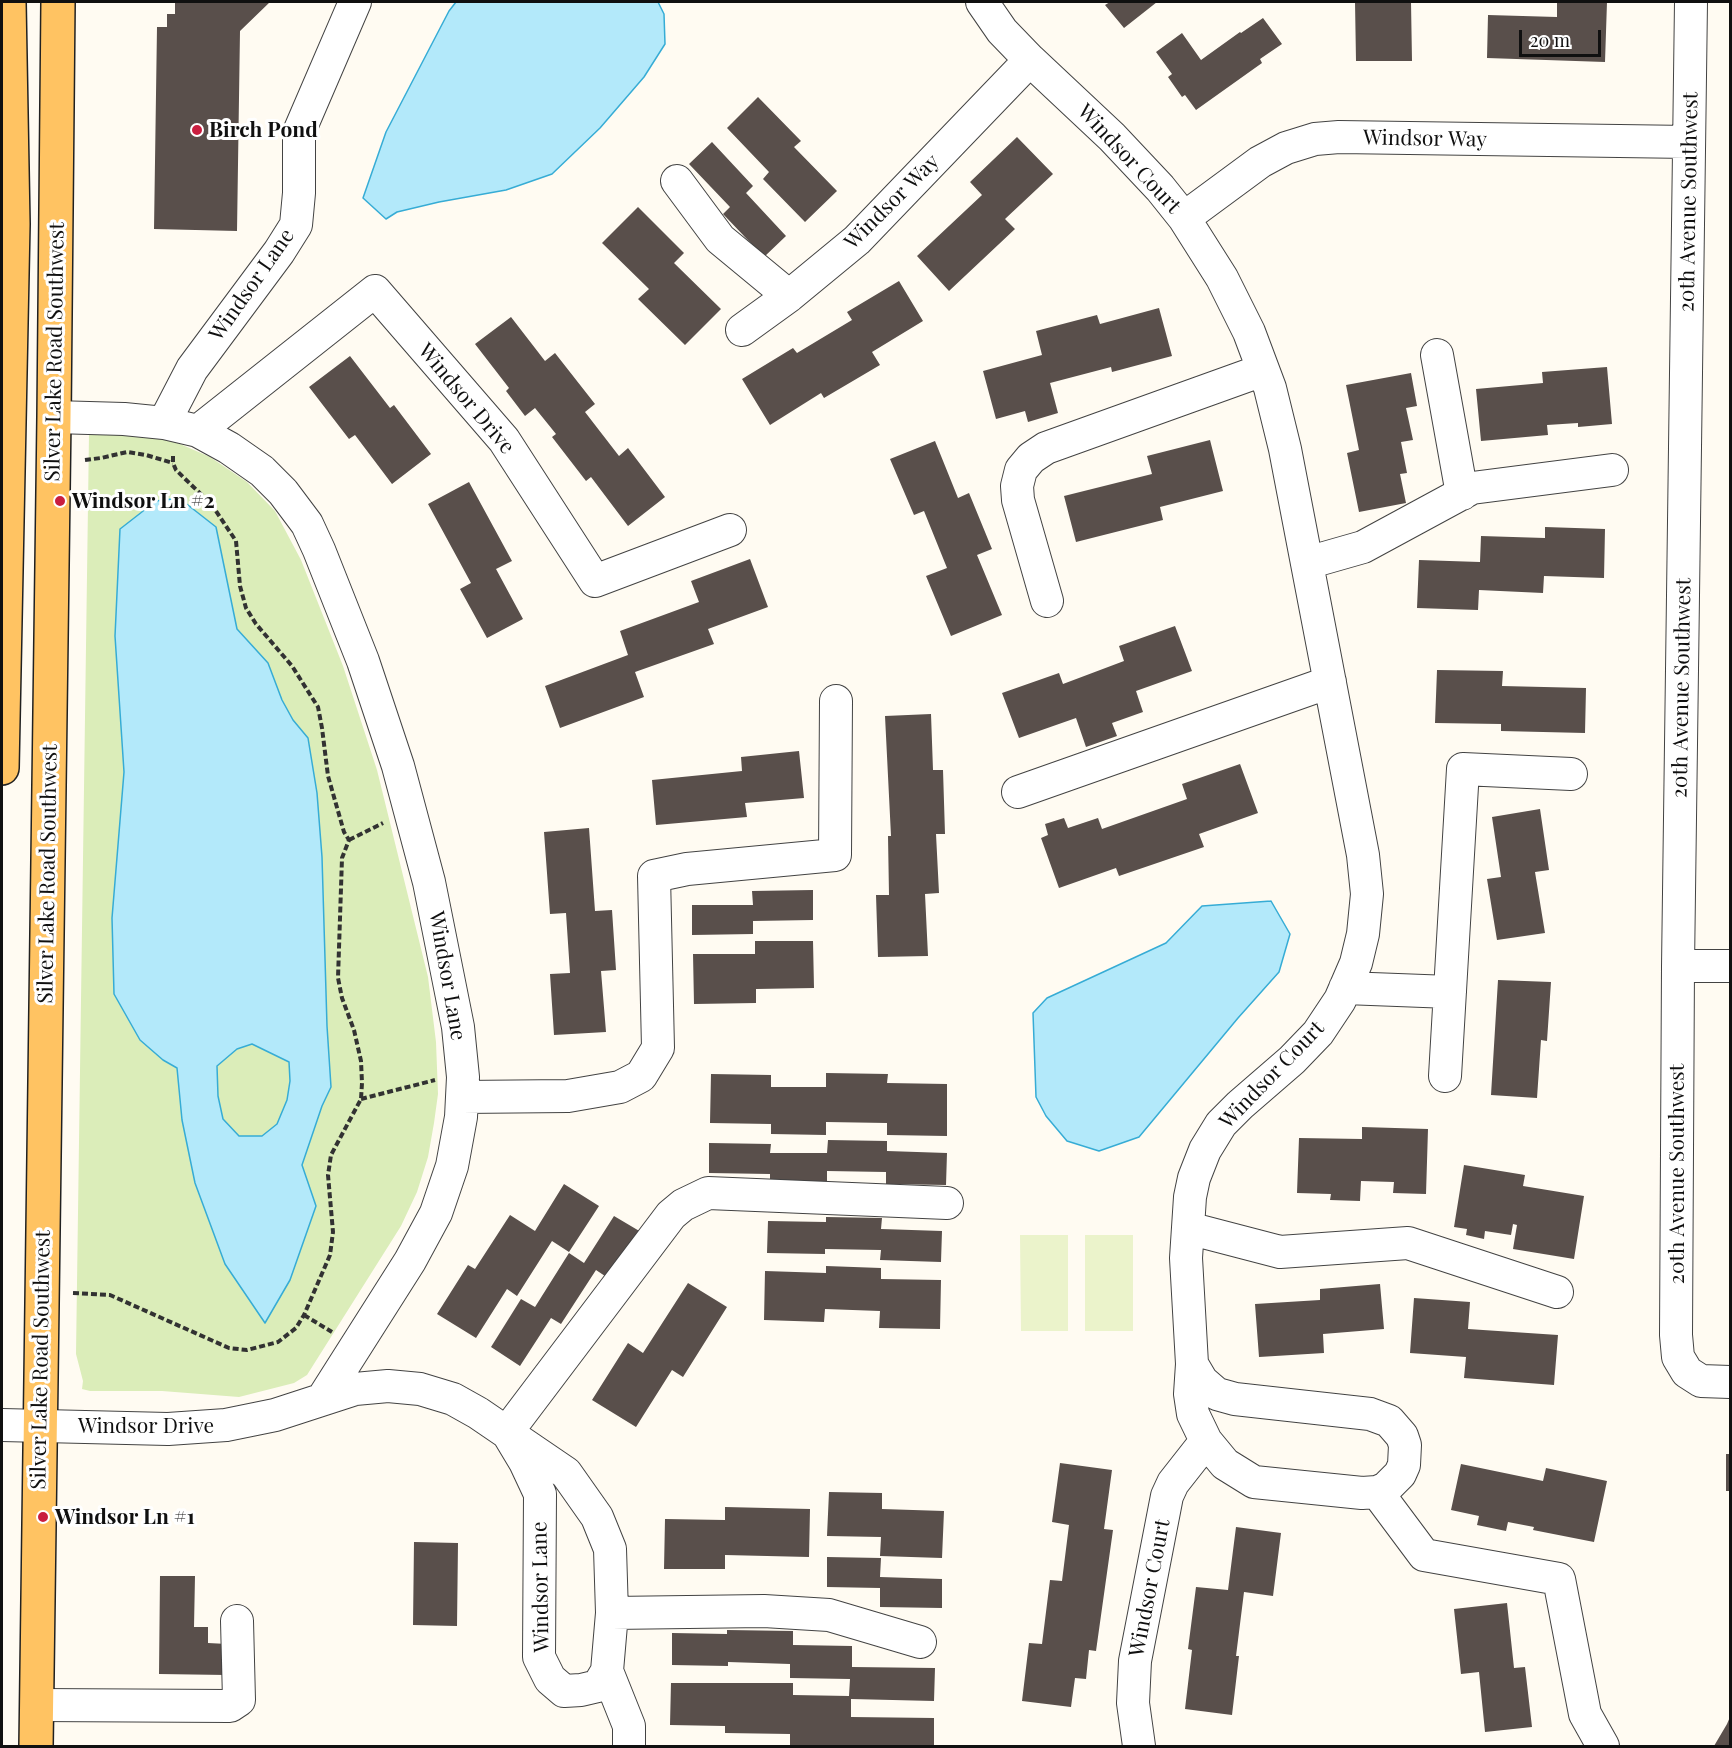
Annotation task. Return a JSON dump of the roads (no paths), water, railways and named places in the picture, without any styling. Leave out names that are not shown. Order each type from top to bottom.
[{"type":"main road","points":[[2,768],[13,224],[9,2]]},
{"type":"main road","name":"Silver Lake Road Southwest","points":[[36,1746],[58,2]]},
{"type":"street","name":"Windsor Lane","points":[[180,427],[192,369],[279,252],[296,225],[299,193],[299,132],[354,2]]},
{"type":"street","name":"Windsor Court","points":[[982,2],[1002,31],[1112,137],[1160,188],[1184,218],[1222,278],[1249,332],[1270,388],[1285,449],[1330,682],[1363,855],[1367,894],[1363,934],[1356,963],[1340,1000],[1317,1033],[1221,1124],[1205,1150],[1194,1178],[1190,1197],[1186,1270],[1192,1364],[1190,1394],[1193,1414],[1206,1441],[1225,1464],[1254,1482],[1362,1493],[1377,1492]]},
{"type":"street","name":"20th Avenue Southwest","points":[[1691,2],[1678,966],[1676,1335],[1678,1357],[1687,1372],[1701,1381],[1731,1382]]},
{"type":"street","name":"Windsor Way","points":[[742,330],[789,296],[857,240],[1030,60]]},
{"type":"street","name":"Windsor Way","points":[[1184,218],[1260,162],[1286,148],[1315,139],[1339,137],[1689,142]]},
{"type":"street","points":[[677,181],[720,239],[789,296]]},
{"type":"street","name":"Windsor Drive","points":[[180,427],[375,291],[504,440],[595,581],[730,530]]},
{"type":"street","points":[[1437,355],[1462,494]]},
{"type":"street","points":[[1047,601],[1018,500],[1017,486],[1021,470],[1031,458],[1046,448],[1263,370]]},
{"type":"street","name":"Windsor Lane","points":[[54,417],[124,419],[180,427],[229,448],[262,471],[283,492],[307,525],[319,550],[363,662],[410,809],[429,882],[458,1027],[462,1087],[460,1117],[452,1166],[436,1213],[411,1261],[323,1398]]},
{"type":"street","points":[[1307,563],[1363,547],[1472,488],[1612,470]]},
{"type":"street","points":[[1018,792],[1330,682]]},
{"type":"street","points":[[462,1087],[568,1096],[620,1088],[641,1076],[658,1048],[654,876],[687,869],[834,855],[836,701]]},
{"type":"street","points":[[1445,1076],[1463,769],[1571,774]]},
{"type":"street","points":[[1678,966],[1731,966]]},
{"type":"street","points":[[1345,988],[1450,992]]},
{"type":"street","points":[[507,1432],[671,1215],[691,1201],[708,1193],[947,1203]]},
{"type":"street","points":[[1188,1228],[1280,1252],[1408,1243],[1557,1292]]},
{"type":"street","points":[[1192,1364],[1202,1382],[1217,1394],[1235,1399],[1370,1414],[1389,1421],[1402,1436],[1405,1445],[1404,1465],[1394,1482],[1377,1492],[1424,1556],[1559,1579],[1585,1714],[1604,1746]]},
{"type":"street","name":"Windsor Lane","points":[[323,1398],[355,1389],[388,1386],[420,1389],[453,1399],[478,1413],[507,1432],[566,1473],[597,1517],[610,1549],[612,1613],[607,1671],[598,1686],[564,1691],[550,1679],[539,1657],[540,1494],[507,1432]]},
{"type":"street","name":"Windsor Drive","points":[[2,1425],[168,1429],[226,1425],[275,1415],[323,1398]]},
{"type":"street","name":"Windsor Court","points":[[1138,1746],[1133,1703],[1136,1661],[1167,1496],[1173,1483],[1206,1441]]},
{"type":"street","points":[[612,1613],[764,1611],[829,1615],[920,1642]]},
{"type":"street","points":[[37,1705],[230,1706],[240,1700],[237,1621]]},
{"type":"street","name":"Windsor Lane","points":[[607,1671],[629,1726],[629,1746]]},
{"type":"water","points":[[456,2],[658,2],[664,14],[665,44],[644,77],[600,128],[552,174],[506,190],[397,212],[386,219],[363,198],[386,132],[449,11]]},
{"type":"water","points":[[179,498],[216,527],[237,629],[268,663],[282,700],[293,720],[308,738],[317,793],[322,857],[331,1087],[322,1106],[302,1165],[316,1206],[290,1280],[265,1323],[225,1264],[195,1183],[182,1120],[177,1068],[163,1060],[140,1040],[114,994],[112,918],[124,772],[115,636],[120,529],[156,501]],"holes":[[[252,1044],[289,1062],[290,1081],[287,1100],[277,1124],[262,1136],[239,1136],[223,1119],[218,1096],[217,1066],[237,1049]]]},
{"type":"water","points":[[1271,901],[1290,934],[1279,972],[1139,1137],[1099,1151],[1067,1141],[1046,1116],[1036,1097],[1033,1013],[1047,998],[1166,943],[1202,906]]},
{"type":"place","name":"Birch Pond","points":[[197,130]]},
{"type":"place","name":"Windsor Ln #2","points":[[60,501]]},
{"type":"place","name":"Windsor Ln #1","points":[[43,1517]]}]
